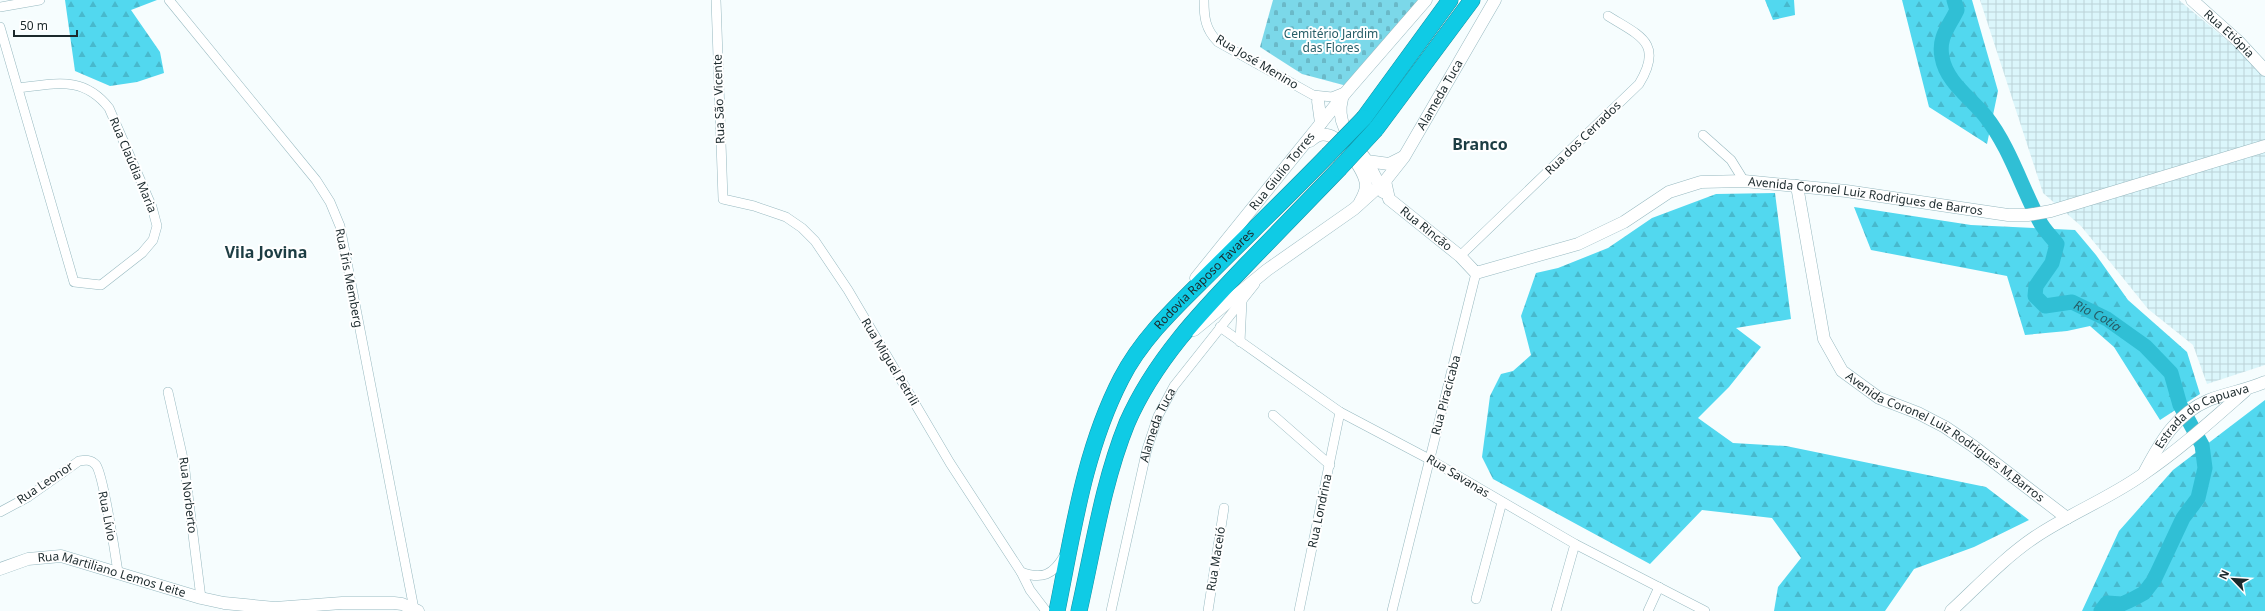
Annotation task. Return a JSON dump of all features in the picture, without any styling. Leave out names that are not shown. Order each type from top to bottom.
[{"type":"highway","name":"Rodovia Raposo Tavares","points":[[1057,611],[1071,543],[1077,504],[1086,470],[1108,406],[1122,377],[1159,323],[1364,118],[1450,0]]},
{"type":"highway","name":"Rodovia Raposo Tavares","points":[[1079,611],[1118,450],[1130,417],[1159,364],[1198,315],[1376,129],[1472,0]]},
{"type":"street","points":[[0,8],[40,0]]},
{"type":"street","name":"Rua Íris Memberg","points":[[169,0],[316,180],[330,202],[340,226],[416,610]]},
{"type":"street","name":"Rua São Vicente","points":[[716,0],[723,199]]},
{"type":"street","name":"Rua José Menino","points":[[1204,0],[1204,20],[1210,34],[1218,42],[1315,98],[1329,114]]},
{"type":"street","name":"Rua Giulio Torres","points":[[1159,323],[1321,123],[1426,0]]},
{"type":"street","name":"Alameda Tuca","points":[[1159,364],[1194,330],[1267,270],[1354,210],[1382,184],[1404,157],[1495,0]]},
{"type":"street","name":"Rua Etiópia","points":[[2192,0],[2238,41],[2265,70]]},
{"type":"street","name":"Rua dos Cerrados","points":[[1460,256],[1639,84],[1648,70],[1651,54],[1646,43],[1638,34],[1608,16]]},
{"type":"street","name":"Rua Claúdia Maria","points":[[0,27],[74,282],[101,285],[142,253],[153,240],[157,226],[152,207],[109,108],[99,95],[85,87],[66,82],[18,88]]},
{"type":"street","points":[[1344,129],[1340,109],[1345,95]]},
{"type":"street","name":"Rua José Menino","points":[[1315,98],[1345,95]]},
{"type":"street","points":[[1315,98],[1321,123]]},
{"type":"street","points":[[1329,114],[1344,129],[1367,161],[1382,184],[1389,199],[1367,198]]},
{"type":"street","points":[[1703,134],[1731,160],[1744,181]]},
{"type":"street","points":[[1305,144],[1318,135],[1331,136],[1339,142],[1357,163],[1364,177],[1366,186],[1364,196],[1354,210]]},
{"type":"street","name":"Avenida Coronel Luiz Rodrigues de Barros","points":[[1476,273],[1578,244],[1624,222],[1669,192],[1701,182],[1744,181],[1797,186],[1846,191],[2008,215],[2028,215],[2051,210],[2265,146]]},
{"type":"street","points":[[1367,161],[1389,164],[1404,157]]},
{"type":"street","name":"Avenida Coronel Luiz Rodrigues M,Barros","points":[[1797,186],[1824,339],[1842,371],[1878,398],[1918,413],[1945,427],[1973,446],[2067,518]]},
{"type":"street","name":"Rua Miguel Petrili","points":[[723,199],[754,206],[786,217],[802,228],[814,241],[848,290],[950,463],[1021,572],[1030,590],[1046,611]]},
{"type":"street","name":"Rua Rincão","points":[[1389,199],[1460,256],[1476,273]]},
{"type":"street","name":"Alameda Tuca","points":[[1112,611],[1147,449],[1158,416],[1174,386],[1267,270]]},
{"type":"street","name":"Rua Piracicaba","points":[[1392,611],[1476,273]]},
{"type":"street","points":[[1240,342],[1243,299]]},
{"type":"street","name":"Rua Savanas","points":[[1220,327],[1340,412],[1429,459],[1575,544],[1705,611]]},
{"type":"street","points":[[2245,391],[2265,382]]},
{"type":"street","name":"Estrada do Capuava","points":[[2142,475],[2165,435],[2176,421],[2210,400],[2245,391]]},
{"type":"street","name":"Estrada do Capuava","points":[[1951,611],[2011,555],[2035,537],[2067,518],[2101,501],[2142,475],[2187,441],[2245,391]]},
{"type":"street","name":"Rua Norberto","points":[[168,392],[184,463],[200,598]]},
{"type":"street","name":"Rua Londrina","points":[[1299,611],[1340,412]]},
{"type":"street","points":[[1274,415],[1330,465]]},
{"type":"street","name":"Rua Leonor","points":[[0,512],[28,497],[79,461],[92,461]]},
{"type":"street","name":"Rua Lívio","points":[[92,461],[97,466],[118,572]]},
{"type":"street","points":[[1476,599],[1502,502]]},
{"type":"street","name":"Rua Maceió","points":[[1208,611],[1224,508]]},
{"type":"street","points":[[1021,572],[1034,577],[1050,572],[1058,566],[1071,543]]},
{"type":"street","points":[[1556,611],[1575,544]]},
{"type":"street","name":"Rua Martiliano Lemos Leite","points":[[0,569],[28,559],[61,556],[200,598],[224,603],[275,610],[376,602],[402,604],[416,610]]},
{"type":"street","points":[[1648,611],[1658,588]]},
{"type":"street","name":"Rua Martiliano Lemos Leite","points":[[224,603],[236,611]]},
{"type":"shaded area","points":[[1980,0],[2179,0],[2265,72],[2265,365],[2207,384],[2193,345],[2148,309],[2081,226],[2043,193]]},
{"type":"green space","points":[[65,0],[157,0],[131,10],[160,52],[164,73],[137,82],[110,86],[75,71]]},
{"type":"green space","name":"Cemitério Jardim das Flores","points":[[1273,0],[1421,0],[1347,86],[1302,74],[1260,47]]},
{"type":"green space","points":[[1765,0],[1794,0],[1795,15],[1773,20]]},
{"type":"green space","points":[[1902,0],[1972,0],[1998,91],[1987,144],[1929,107]]},
{"type":"green space","points":[[1775,193],[1791,319],[1736,328],[1761,347],[1729,387],[1698,418],[1733,443],[1786,446],[1986,487],[2029,520],[1974,547],[1914,569],[1885,611],[1774,611],[1778,587],[1801,558],[1772,518],[1702,510],[1650,564],[1493,479],[1482,457],[1490,396],[1501,374],[1513,371],[1531,355],[1521,316],[1536,273],[1558,268],[1608,248],[1652,218],[1716,194]]},
{"type":"green space","points":[[1854,207],[1971,225],[2075,230],[2096,255],[2128,300],[2187,352],[2200,394],[2160,420],[2114,347],[2090,326],[2067,331],[2025,335],[2007,276],[1871,250]]},
{"type":"green space","points":[[2265,400],[2265,611],[2082,611],[2119,531],[2173,470]]},
{"type":"waterway","name":"Rio Cotia","points":[[1954,0],[1957,10],[1945,32],[1941,50],[1944,66],[1954,82],[1980,110],[1994,128],[2002,141],[2041,223],[2057,244],[2052,263],[2036,286],[2035,296],[2045,306],[2072,302],[2107,319],[2145,346],[2171,373],[2180,405],[2202,445],[2205,468],[2198,498],[2183,518],[2154,580],[2144,593],[2122,604],[2107,603],[2101,611]]},
{"type":"district","name":"Branco","points":[[1480,144]]},
{"type":"district","name":"Vila Jovina","points":[[266,252]]}]
